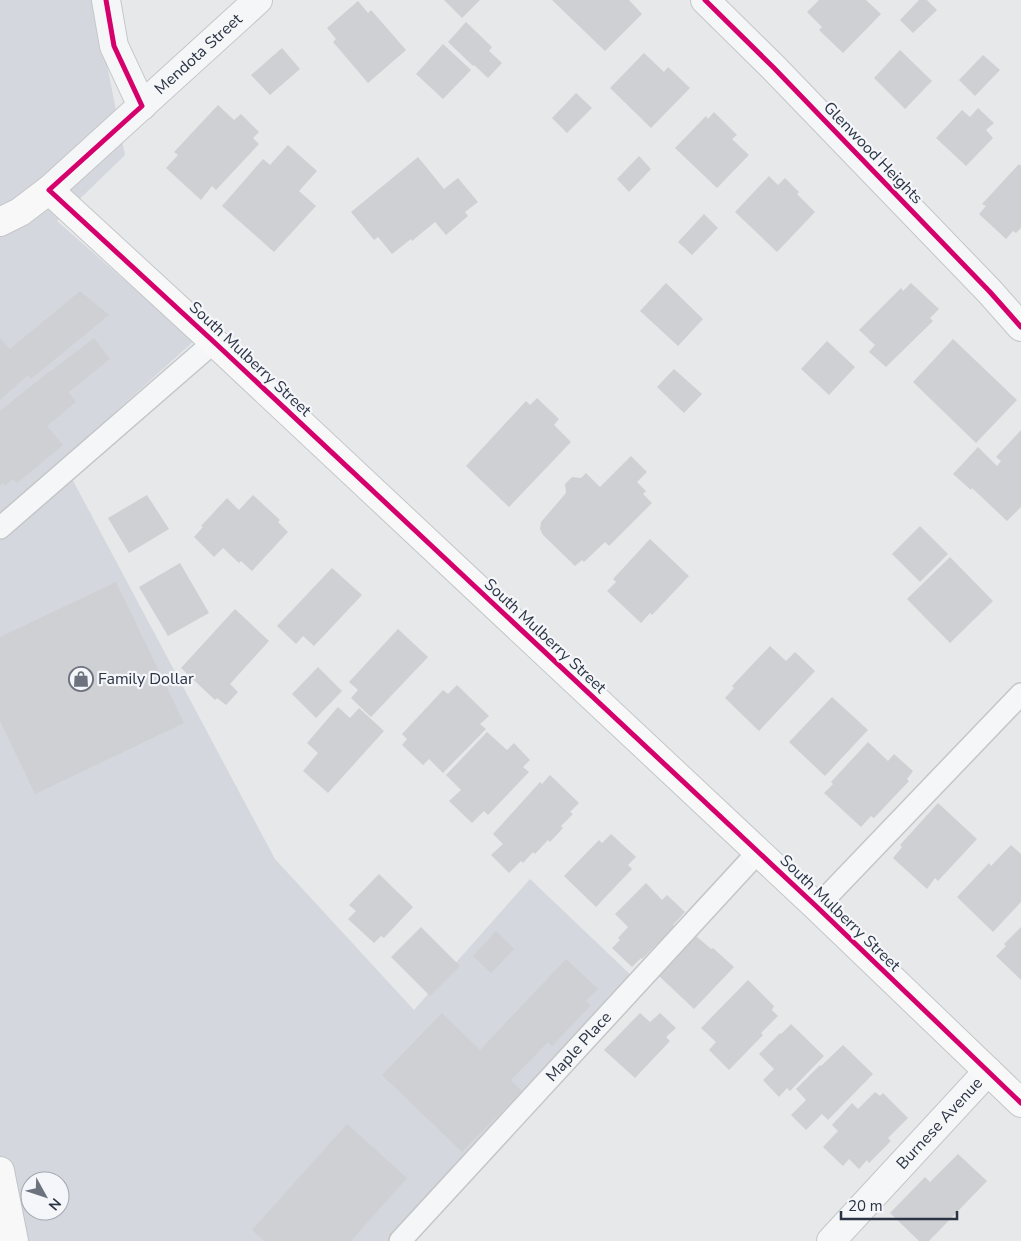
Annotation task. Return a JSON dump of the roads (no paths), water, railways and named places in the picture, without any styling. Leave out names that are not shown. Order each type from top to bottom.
[{"type":"street","points":[[106,0],[114,46],[142,106]]},
{"type":"street","name":"Mendota Street","points":[[0,222],[20,212],[49,190],[258,0]]},
{"type":"street","name":"Glenwood Heights","points":[[705,0],[780,74],[990,292],[1021,327]]},
{"type":"street","name":"South Mulberry Street","points":[[49,190],[817,907],[1021,1103]]},
{"type":"street","name":"Burnese Avenue","points":[[831,1241],[988,1071]]},
{"type":"street","points":[[0,1171],[14,1241]]},
{"type":"lane","points":[[0,528],[214,342]]},
{"type":"lane","points":[[817,907],[1021,694]]},
{"type":"lane","name":"Maple Place","points":[[400,1241],[758,852]]},
{"type":"place","name":"Family Dollar","points":[[81,679]]}]
